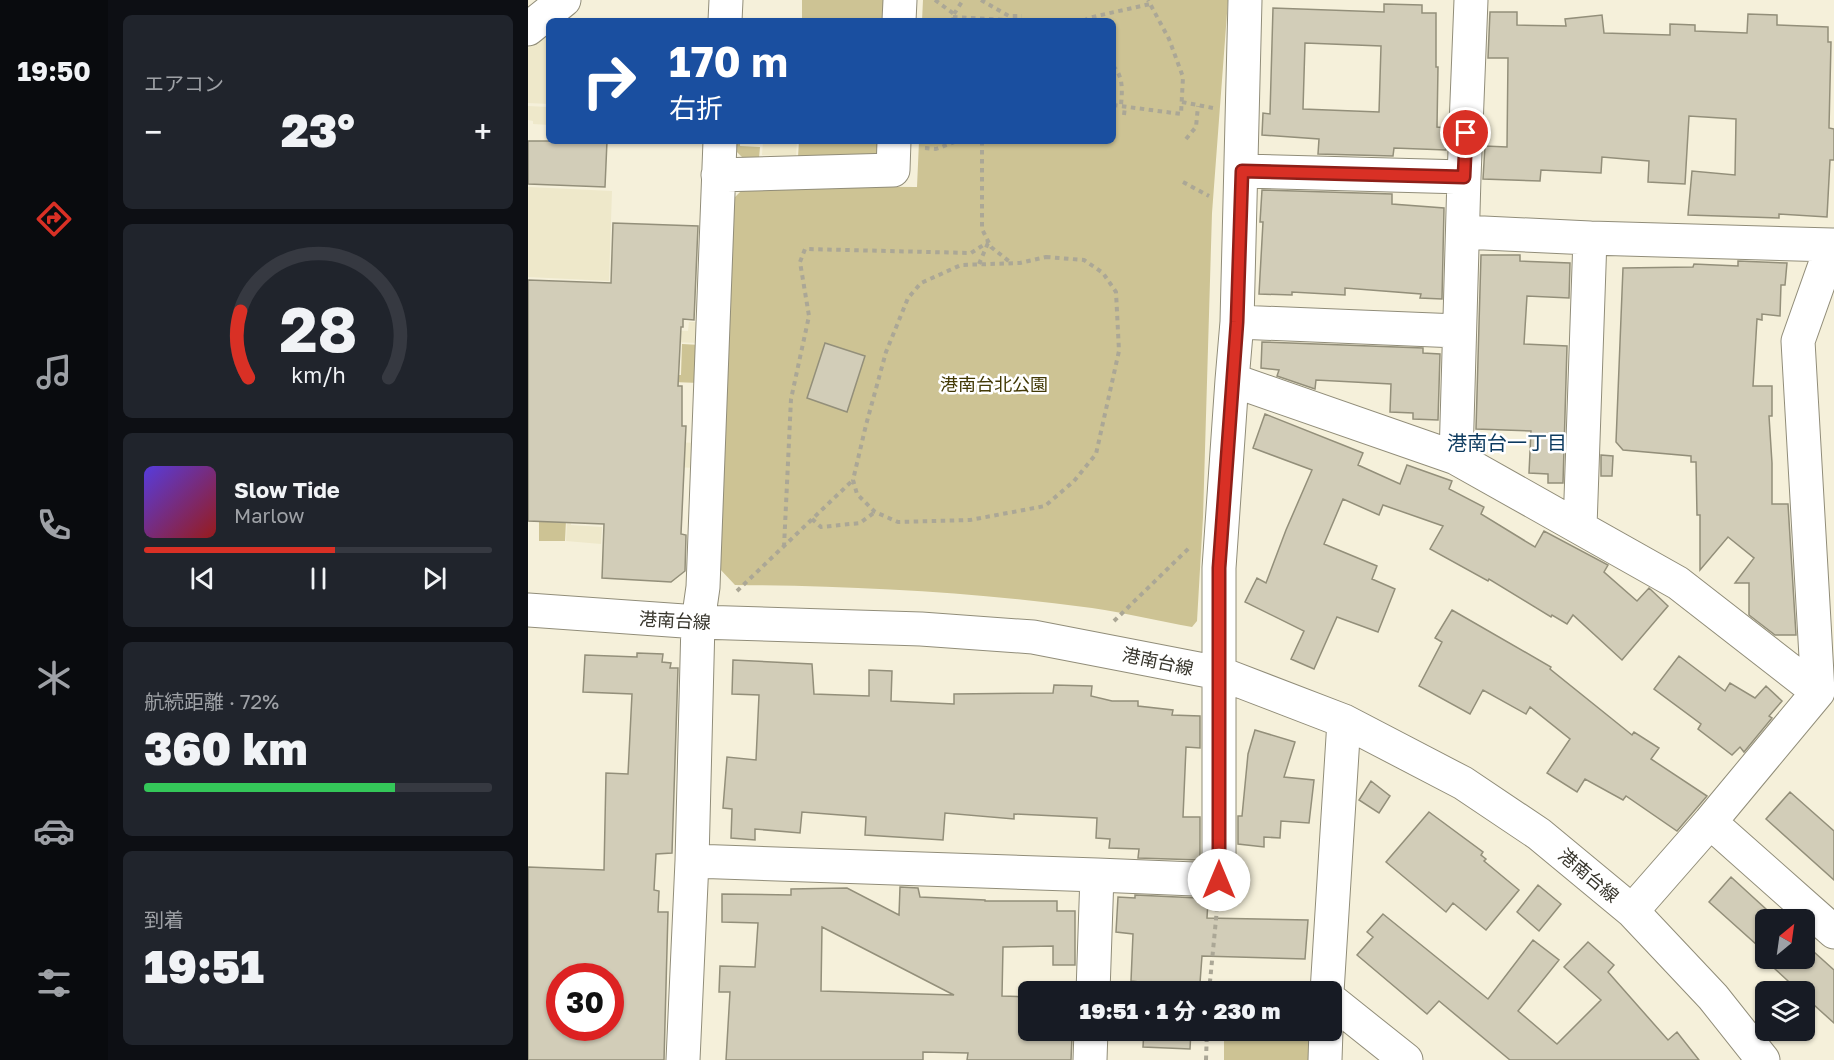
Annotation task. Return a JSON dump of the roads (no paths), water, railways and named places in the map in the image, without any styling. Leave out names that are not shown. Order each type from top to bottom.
[{"type":"street","points":[[528,29],[564,0]]},
{"type":"street","points":[[725,18],[726,0]]},
{"type":"street","points":[[899,18],[900,0]]},
{"type":"street","points":[[692,861],[1219,880],[1219,568],[1237,322],[1245,0]]},
{"type":"street","points":[[1456,458],[1458,331],[1471,0]]},
{"type":"street","points":[[683,1060],[692,861],[698,622],[703,586],[720,144]]},
{"type":"street","points":[[718,175],[893,170],[894,144]]},
{"type":"street","points":[[1242,171],[1464,177]]},
{"type":"street","points":[[1463,232],[1590,238],[1833,243],[1797,341],[1818,692],[1710,822],[1632,911]]},
{"type":"street","points":[[1580,527],[1590,238]]},
{"type":"street","points":[[1237,322],[1458,331]]},
{"type":"street","points":[[1232,380],[1456,458],[1678,583],[1818,692]]},
{"type":"street","name":"港南台線","points":[[528,610],[698,622],[921,629],[1033,637],[1219,673],[1344,721],[1463,783],[1539,834],[1632,911],[1713,997],[1763,1060]]},
{"type":"street","points":[[1328,981],[1344,721]]},
{"type":"street","points":[[1710,822],[1834,932]]},
{"type":"street","points":[[1093,981],[1097,875]]},
{"type":"street","points":[[1342,1009],[1406,1060]]},
{"type":"street","points":[[1090,1060],[1091,1041]]},
{"type":"street","points":[[1325,1060],[1326,1041]]},
{"type":"district","name":"港南台一丁目","points":[[1507,442]]},
{"type":"park label","name":"港南台北公園","points":[[994,384]]}]
